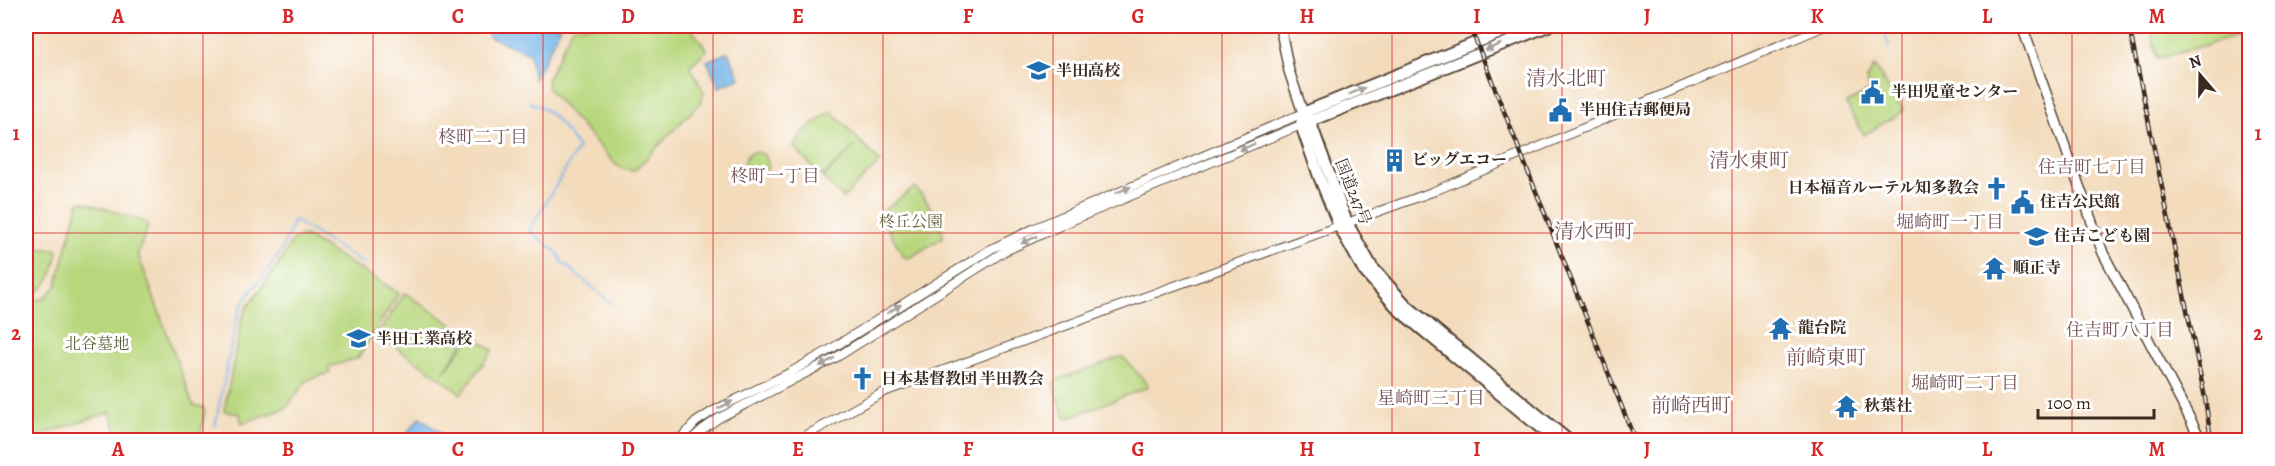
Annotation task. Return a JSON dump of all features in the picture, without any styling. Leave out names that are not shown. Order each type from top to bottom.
[{"type":"highway","points":[[1305,120],[1517,26]]},
{"type":"highway","points":[[1305,120],[1548,26]]},
{"type":"highway","name":"国道247号","points":[[1305,120],[1343,225],[1364,272],[1401,312],[1555,441]]},
{"type":"highway","name":"国道247号","points":[[1343,225],[1372,267],[1407,306],[1568,441]]},
{"type":"main road","points":[[1280,26],[1289,71],[1305,120]]},
{"type":"main road","points":[[2022,26],[2103,253],[2199,436],[2199,441]]},
{"type":"street","points":[[798,441],[885,392],[1432,192],[1825,26]]},
{"type":"street","points":[[679,441],[696,422],[713,411],[831,349],[990,249],[1035,228],[1305,120]]},
{"type":"street","points":[[691,441],[719,418],[837,357],[1005,251],[1305,120]]},
{"type":"green space","points":[[573,26],[689,26],[707,50],[690,66],[704,92],[701,102],[634,171],[625,170],[616,165],[548,89],[547,80]]},
{"type":"green space","points":[[2150,26],[2246,26],[2248,33],[2157,59]]},
{"type":"green space","points":[[1874,66],[1904,111],[1864,135],[1846,104],[1870,90],[1866,81]]},
{"type":"green space","points":[[831,111],[880,162],[843,198],[823,178],[855,146],[821,177],[794,147],[804,131]]},
{"type":"green space","points":[[756,152],[761,153],[767,159],[767,169],[761,175],[756,176],[751,175],[745,169],[744,164],[745,159],[751,153]]},
{"type":"green space","name":"柊丘公園","points":[[915,187],[928,203],[943,233],[942,238],[909,258],[904,257],[881,216],[884,210]]},
{"type":"green space","name":"北谷墓地","points":[[82,201],[146,222],[148,226],[138,254],[193,405],[203,407],[205,411],[200,440],[120,440],[110,412],[26,440],[26,304],[44,298],[56,287],[79,202]]},
{"type":"green space","points":[[306,236],[399,293],[358,358],[328,367],[330,373],[307,380],[286,408],[242,423],[240,414],[224,411],[242,318],[292,241]]},
{"type":"green space","points":[[26,249],[56,249],[58,252],[52,274],[45,286],[34,294],[26,296]]},
{"type":"green space","points":[[405,293],[468,335],[443,373],[472,335],[493,350],[461,394],[440,377],[377,335]]},
{"type":"green space","points":[[1123,357],[1148,387],[1068,418],[1065,417],[1053,385],[1055,381]]},
{"type":"water","points":[[483,26],[561,26],[534,80],[529,53],[490,37]]},
{"type":"water","points":[[728,52],[740,78],[719,87],[707,61]]},
{"type":"water","points":[[420,417],[442,434],[437,440],[416,440],[407,433]]},
{"type":"waterway","points":[[1882,26],[1889,46]]},
{"type":"waterway","points":[[529,102],[538,105],[552,115],[578,148],[529,231],[557,252],[563,263],[611,303]]},
{"type":"waterway","points":[[215,426],[237,317],[243,303],[281,252],[294,220],[367,266]]},
{"type":"railway","points":[[1470,26],[1635,440]]},
{"type":"railway","points":[[2129,26],[2205,398],[2211,440]]},
{"type":"place","name":"半田高校","points":[[1038,71]]},
{"type":"place","name":"半田児童センター","points":[[1873,92]]},
{"type":"place","name":"半田住吉郵便局","points":[[1561,110]]},
{"type":"place","name":"ビッグエコー","points":[[1394,160]]},
{"type":"place","name":"日本福音ルーテル知多教会","points":[[1997,188]]},
{"type":"place","name":"住吉公民館","points":[[2022,202]]},
{"type":"place","name":"住吉こども園","points":[[2036,236]]},
{"type":"place","name":"順正寺","points":[[1995,268]]},
{"type":"place","name":"龍台院","points":[[1780,328]]},
{"type":"place","name":"半田工業高校","points":[[358,339]]},
{"type":"place","name":"日本基督教団 半田教会","points":[[863,379]]},
{"type":"place","name":"秋葉社","points":[[1846,406]]},
{"type":"district","name":"清水北町","points":[[1566,78]]},
{"type":"district","name":"柊町二丁目","points":[[483,137]]},
{"type":"district","name":"清水東町","points":[[1749,160]]},
{"type":"district","name":"住吉町七丁目","points":[[2092,167]]},
{"type":"district","name":"柊町一丁目","points":[[775,176]]},
{"type":"district","name":"堀崎町一丁目","points":[[1950,222]]},
{"type":"district","name":"清水西町","points":[[1594,231]]},
{"type":"district","name":"住吉町八丁目","points":[[2120,330]]},
{"type":"district","name":"前崎東町","points":[[1826,357]]},
{"type":"district","name":"堀崎町二丁目","points":[[1965,383]]},
{"type":"district","name":"星崎町三丁目","points":[[1431,398]]},
{"type":"district","name":"前崎西町","points":[[1691,405]]}]
